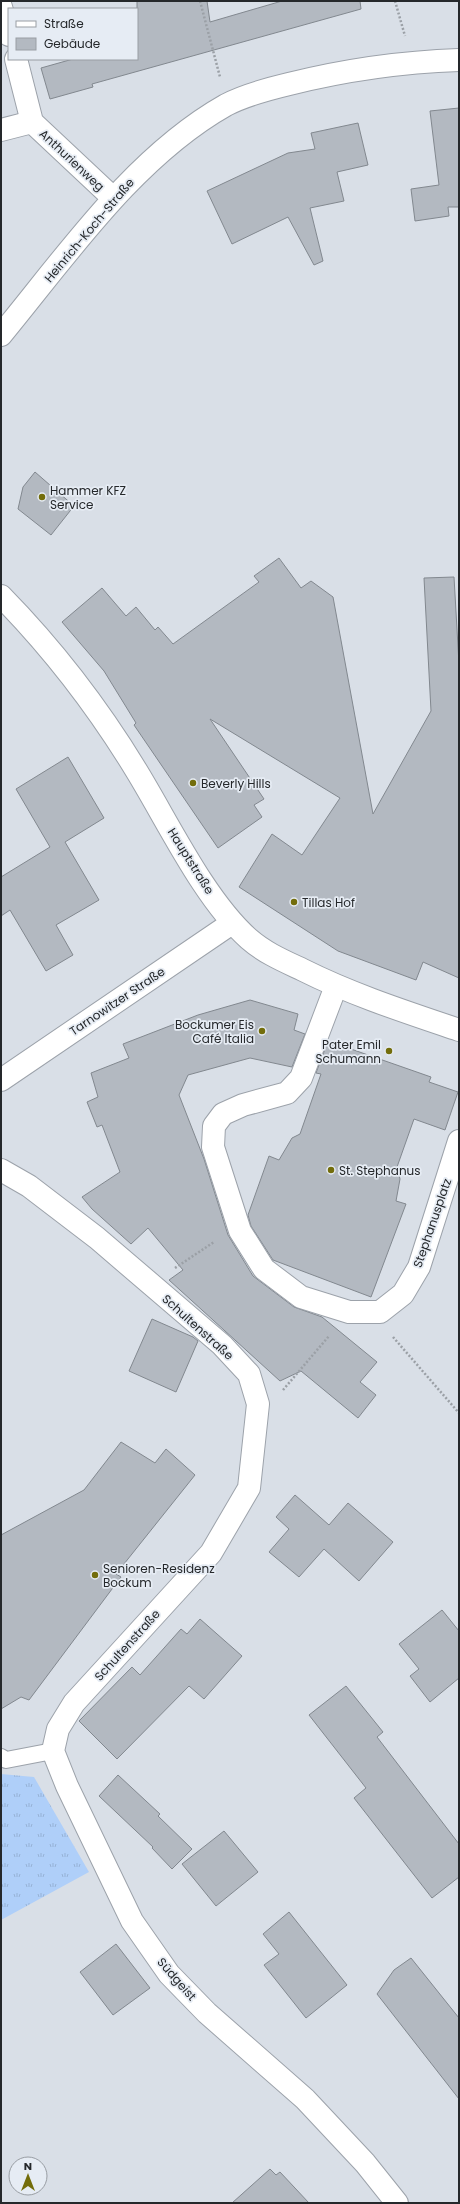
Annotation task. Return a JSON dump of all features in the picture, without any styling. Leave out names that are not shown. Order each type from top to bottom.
[{"type":"street","points":[[1,7],[8,32]]},
{"type":"street","name":"Anthurienweg","points":[[16,60],[32,122],[112,198]]},
{"type":"street","name":"Heinrich-Koch-Straße","points":[[1,335],[112,198],[146,165],[193,127],[227,105],[266,90],[323,75],[412,62],[459,60]]},
{"type":"street","name":"Anthurienweg","points":[[1,130],[32,122]]},
{"type":"street","name":"Hauptstraße","points":[[1,596],[59,660],[97,710],[135,768],[204,884],[232,923],[249,939],[269,954],[336,986],[382,1004],[459,1030]]},
{"type":"street","name":"Tarnowitzer Straße","points":[[1,1080],[232,923]]},
{"type":"street","points":[[336,986],[301,1078],[287,1093],[243,1105],[223,1114],[214,1126],[213,1147],[240,1230],[264,1269],[301,1297],[349,1312],[380,1312]]},
{"type":"street","name":"Stephanusplatz","points":[[380,1312],[402,1294],[419,1267],[459,1141]]},
{"type":"street","name":"Schultenstraße","points":[[1,1170],[29,1186],[97,1238],[151,1286],[222,1345],[249,1374],[258,1404],[249,1488],[211,1553],[74,1703],[58,1729],[53,1751]]},
{"type":"street","name":"Südgeist","points":[[53,1751],[67,1786],[132,1921],[169,1974],[208,2013],[305,2099],[366,2163],[397,2203]]},
{"type":"lane","points":[[1,1757],[6,1760],[53,1751]]},
{"type":"path","points":[[200,1],[227,105]]},
{"type":"path","points":[[395,1],[412,62]]},
{"type":"path","points":[[151,1286],[218,1239],[240,1230]]},
{"type":"path","points":[[258,1404],[284,1389],[349,1312]]},
{"type":"path","points":[[380,1312],[394,1339],[459,1413]]},
{"type":"green space","points":[[1,1774],[34,1777],[89,1872],[1,1920]]},
{"type":"building","points":[[137,1],[207,1],[210,22],[282,1],[360,1],[361,9],[92,84],[93,87],[50,99],[41,68],[69,60],[138,60]]},
{"type":"building","points":[[459,108],[459,207],[448,207],[449,216],[415,221],[411,189],[439,185],[430,111]]},
{"type":"building","points":[[358,123],[368,165],[337,172],[344,201],[310,208],[323,261],[314,265],[288,217],[232,244],[207,191],[288,153],[315,149],[311,133]]},
{"type":"building","name":"Hammer KFZ Service","points":[[35,472],[74,506],[51,535],[18,509],[23,487]]},
{"type":"building","points":[[279,558],[301,588],[311,581],[333,597],[373,814],[431,711],[424,578],[454,577],[459,664],[459,978],[423,962],[416,980],[338,951],[239,887],[272,834],[302,855],[340,798],[210,719],[264,799],[254,805],[262,817],[218,848],[134,725],[136,723],[104,671],[62,622],[102,588],[126,616],[136,607],[155,630],[158,627],[173,644],[259,582],[254,576]]},
{"type":"building","points":[[68,757],[104,818],[65,842],[99,900],[56,925],[73,955],[46,971],[10,910],[1,916],[1,877],[50,847],[16,789]]},
{"type":"building","points":[[250,1000],[298,1014],[294,1030],[305,1034],[292,1067],[250,1058],[188,1075],[179,1095],[204,1159],[228,1235],[253,1276],[294,1307],[322,1317],[377,1362],[360,1382],[376,1395],[358,1418],[301,1371],[280,1381],[169,1280],[183,1270],[148,1228],[131,1244],[92,1209],[82,1197],[120,1172],[102,1125],[97,1127],[87,1102],[98,1097],[91,1073],[129,1058],[123,1044],[198,1015]]},
{"type":"building","name":"St. Stephanus","points":[[328,1041],[431,1077],[429,1082],[458,1092],[445,1130],[414,1119],[397,1167],[400,1179],[396,1201],[406,1204],[371,1297],[273,1260],[251,1226],[248,1215],[269,1156],[279,1160],[292,1138],[300,1134],[321,1074],[316,1073]]},
{"type":"building","points":[[152,1319],[193,1337],[198,1341],[176,1392],[129,1371]]},
{"type":"building","name":"Senioren-Residenz Bockum","points":[[121,1442],[155,1463],[166,1449],[195,1475],[116,1574],[121,1577],[29,1700],[21,1697],[1,1709],[1,1535],[84,1490]]},
{"type":"building","points":[[295,1495],[329,1525],[348,1503],[393,1542],[359,1581],[324,1549],[299,1577],[269,1552],[289,1529],[276,1517]]},
{"type":"building","points":[[442,1610],[459,1631],[459,1678],[430,1702],[410,1676],[419,1669],[399,1644]]},
{"type":"building","points":[[200,1619],[242,1656],[204,1699],[189,1686],[117,1759],[79,1721],[132,1667],[140,1675],[181,1629],[187,1634]]},
{"type":"building","points":[[346,1686],[383,1732],[377,1737],[459,1844],[459,1877],[432,1898],[354,1798],[366,1788],[309,1715]]},
{"type":"building","points":[[118,1775],[160,1814],[158,1816],[192,1849],[172,1869],[152,1848],[153,1847],[99,1796]]},
{"type":"building","points":[[224,1831],[258,1872],[216,1906],[182,1864]]},
{"type":"building","points":[[289,1912],[347,1985],[306,2018],[264,1965],[279,1954],[263,1934]]},
{"type":"building","points":[[116,1944],[150,1988],[113,2015],[80,1972]]},
{"type":"building","points":[[411,1958],[459,2018],[459,2099],[377,1994],[394,1970]]},
{"type":"building","points":[[270,2169],[276,2175],[280,2172],[309,2203],[232,2203]]},
{"type":"place","name":"Hammer KFZ Service","points":[[42,497]]},
{"type":"place","name":"Beverly Hills","points":[[193,783]]},
{"type":"place","name":"Tillas Hof","points":[[294,902]]},
{"type":"place","name":"Bockumer Eis Café Italia","points":[[262,1031]]},
{"type":"place","name":"Pater Emil Schumann","points":[[389,1051]]},
{"type":"place","name":"St. Stephanus","points":[[331,1170]]},
{"type":"place","name":"Senioren-Residenz Bockum","points":[[95,1575]]}]
